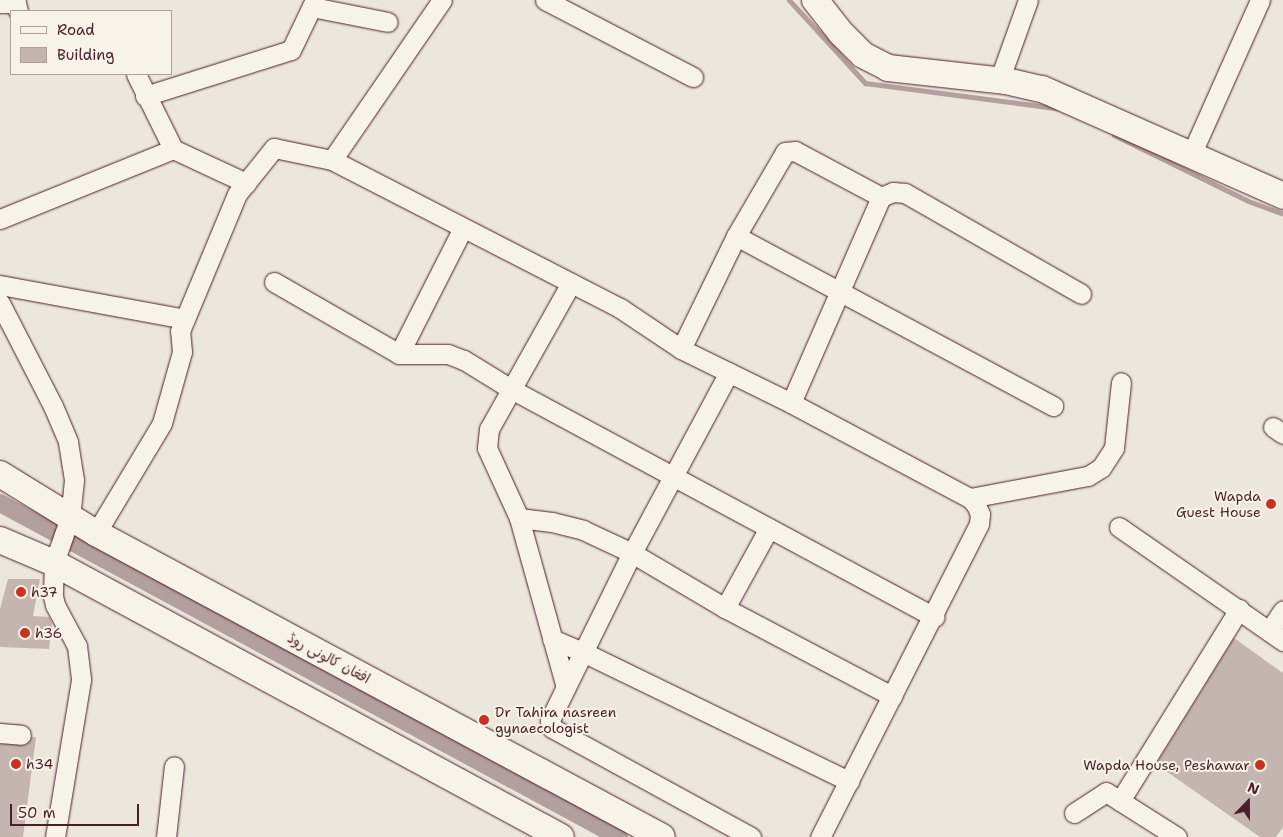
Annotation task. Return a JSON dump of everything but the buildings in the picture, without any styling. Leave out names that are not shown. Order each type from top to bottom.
[{"type":"main road","points":[[814,0],[841,33],[863,55],[888,68],[999,81],[1055,94],[1283,196]]},
{"type":"main road","name":"افغان کالونی روڈ","points":[[0,474],[69,522],[96,533],[662,837]]},
{"type":"main road","points":[[0,540],[56,557],[561,837]]},
{"type":"street","points":[[332,160],[442,0]]},
{"type":"street","points":[[545,0],[694,77]]},
{"type":"street","points":[[999,81],[1028,0]]},
{"type":"street","points":[[1191,155],[1260,0]]},
{"type":"street","points":[[0,3],[16,3],[18,10]]},
{"type":"street","points":[[145,96],[291,50],[314,4],[388,22]]},
{"type":"street","points":[[136,75],[145,96],[173,149],[246,182]]},
{"type":"street","points":[[96,533],[162,423],[182,352],[180,331],[237,194],[274,148],[332,160],[620,308],[681,349],[791,403],[970,498],[976,504],[980,514],[979,524],[934,617],[820,837]]},
{"type":"street","points":[[0,218],[173,149]]},
{"type":"street","points":[[681,349],[736,236],[785,152],[795,151],[881,198]]},
{"type":"street","points":[[791,403],[838,292],[881,198],[893,192],[905,192],[1081,294]]},
{"type":"street","points":[[398,354],[463,228]]},
{"type":"street","points":[[736,236],[1053,406]]},
{"type":"street","points":[[274,282],[398,354],[448,354],[464,360],[511,389],[934,617]]},
{"type":"street","points":[[566,687],[519,518],[487,448],[490,429],[571,283]]},
{"type":"street","points":[[0,285],[184,319]]},
{"type":"street","points":[[0,303],[53,406],[68,442],[74,480],[69,522],[56,557],[53,596],[55,605],[71,632],[76,646],[80,680],[55,837]]},
{"type":"street","points":[[729,372],[632,553],[550,720],[552,728],[751,837]]},
{"type":"street","points":[[970,498],[1088,476],[1101,468],[1114,448],[1121,382]]},
{"type":"street","points":[[519,518],[552,522],[582,530],[632,553],[725,608],[892,696]]},
{"type":"street","points":[[1119,527],[1276,636],[1283,610]]},
{"type":"street","points":[[725,608],[769,528]]},
{"type":"street","points":[[1120,801],[1239,609]]},
{"type":"street","points":[[552,639],[583,652],[849,781]]},
{"type":"street","points":[[0,733],[21,735]]},
{"type":"street","points":[[166,837],[174,766]]},
{"type":"street","points":[[1074,813],[1106,792],[1177,837]]},
{"type":"waterway","points":[[789,0],[865,83],[1056,108]]},
{"type":"waterway","points":[[1114,135],[1248,201],[1283,214]]},
{"type":"waterway","points":[[0,503],[619,837]]},
{"type":"place","name":"Wapda Guest House","points":[[1271,504]]},
{"type":"place","name":"h37","points":[[21,592]]},
{"type":"place","name":"h36","points":[[25,633]]},
{"type":"place","name":"Dr Tahira nasreen gynaecologist","points":[[484,720]]},
{"type":"place","name":"h34","points":[[16,764]]},
{"type":"place","name":"Wapda House, Peshawar","points":[[1260,765]]}]
